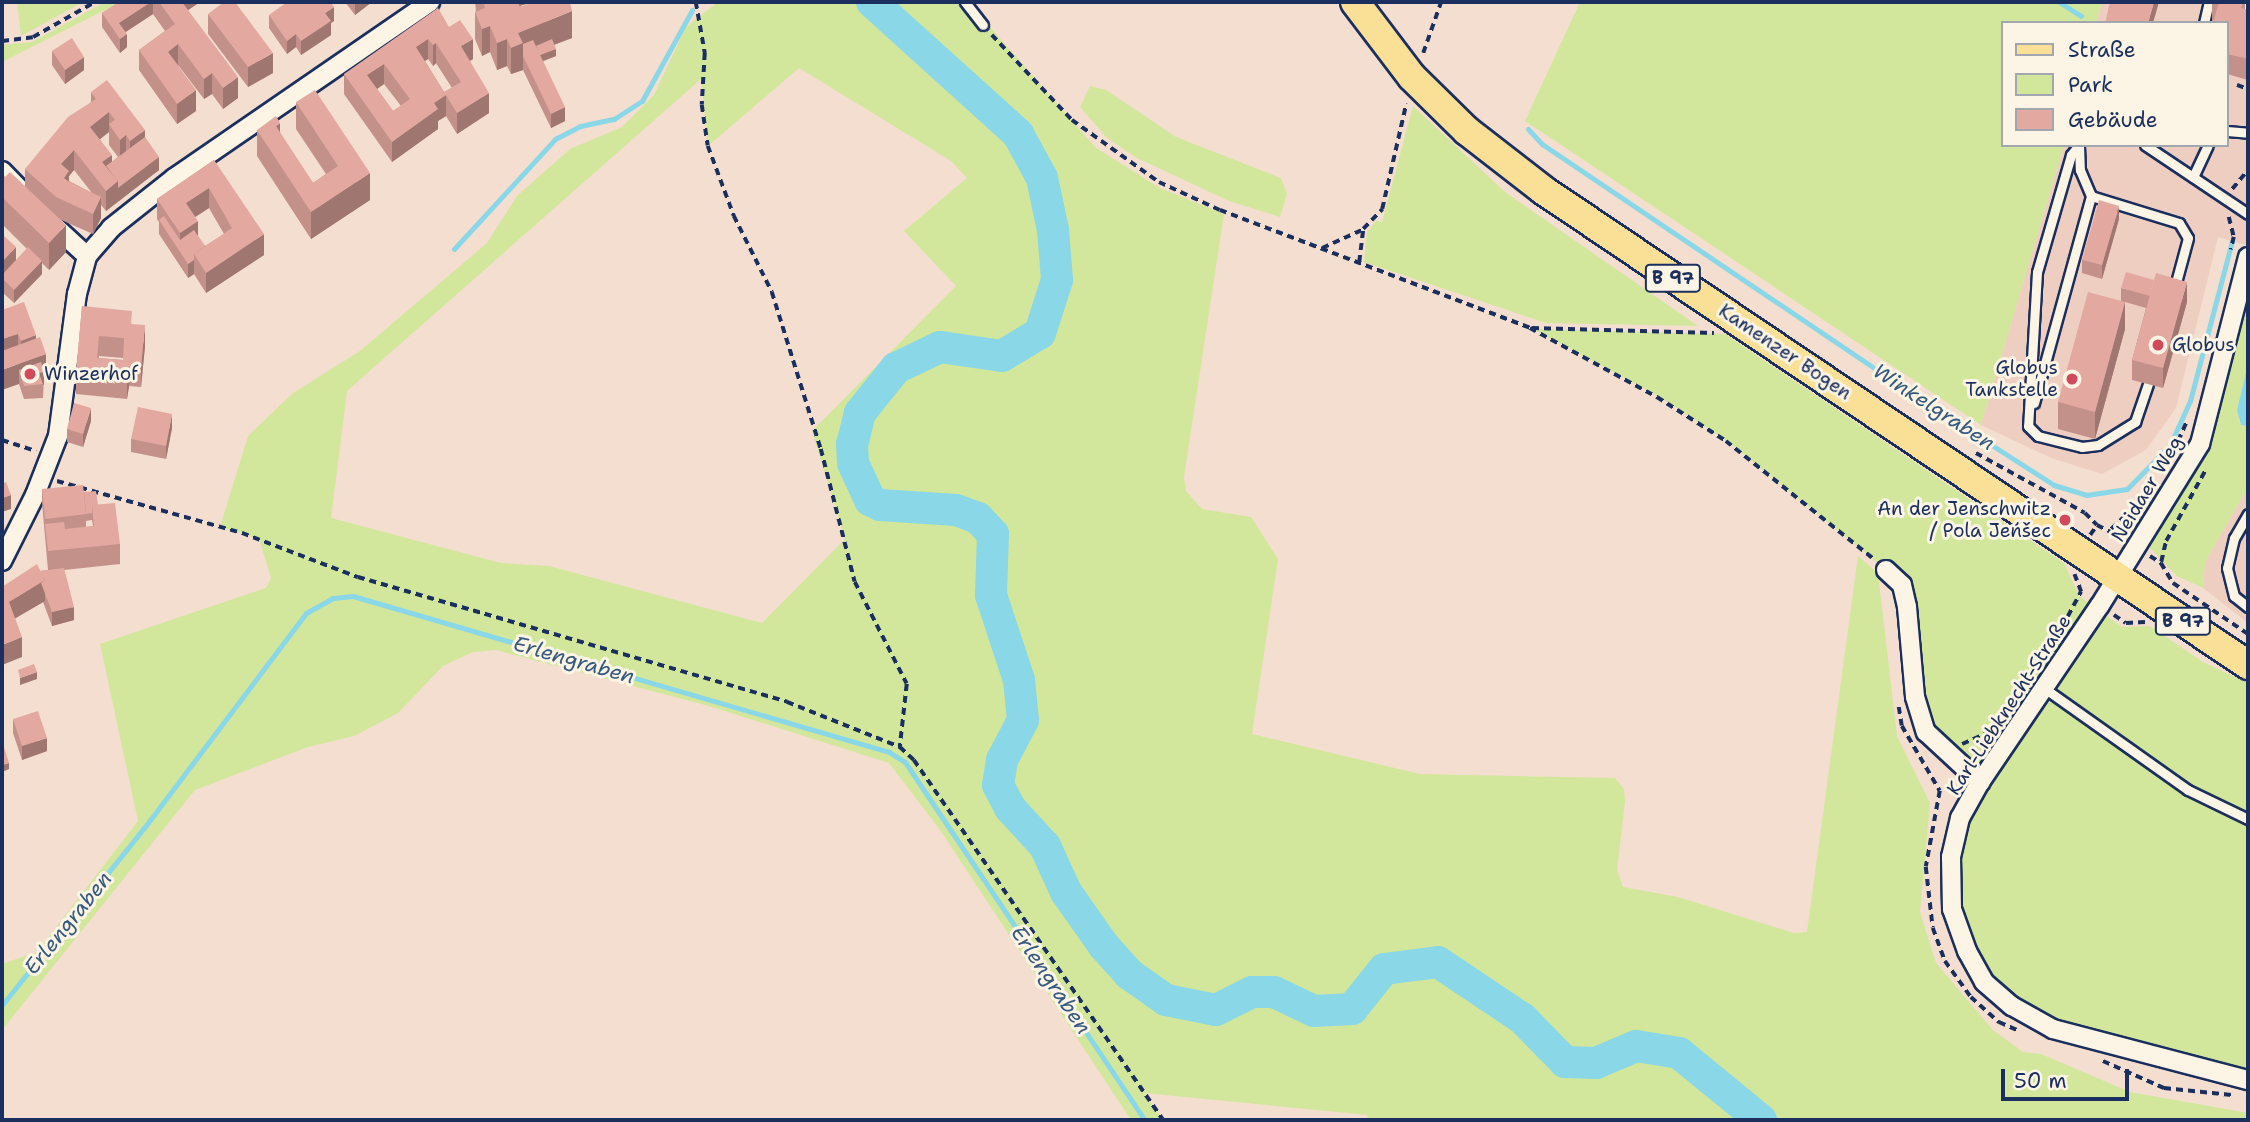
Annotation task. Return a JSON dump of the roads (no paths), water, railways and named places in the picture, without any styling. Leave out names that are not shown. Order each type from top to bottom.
[{"type":"main road","name":"Kamenzer Bogen","points":[[1355,2],[1412,77],[1467,131],[1543,190],[2248,665]]},
{"type":"street","points":[[2,561],[44,477],[52,455],[63,411],[77,294],[87,256],[111,228],[174,178],[430,2]]},
{"type":"street","points":[[2,171],[87,256]]},
{"type":"street","name":"Neidaer Weg","points":[[2118,577],[2200,444],[2239,256]]},
{"type":"street","points":[[1886,570],[1902,585],[1908,607],[1915,697],[1926,732],[1950,759],[1980,782]]},
{"type":"street","name":"Karl-Liebknecht-Straße","points":[[2118,577],[1980,782],[1961,818],[1951,856],[1952,909],[1984,982],[2012,1006],[2053,1030],[2248,1080]]},
{"type":"lane","points":[[965,2],[983,25]]},
{"type":"lane","points":[[2204,21],[2209,2]]},
{"type":"lane","points":[[2231,2],[2248,7]]},
{"type":"lane","points":[[2229,131],[2248,134]]},
{"type":"lane","points":[[2077,147],[2071,155],[2037,272],[2028,426],[2038,436],[2082,447],[2098,445],[2135,422],[2148,384]]},
{"type":"lane","points":[[2028,426],[2091,195],[2080,170],[2079,147]]},
{"type":"lane","points":[[2148,147],[2248,214]]},
{"type":"lane","points":[[2193,177],[2207,147]]},
{"type":"lane","points":[[2091,195],[2179,223],[2188,237],[2171,298]]},
{"type":"lane","points":[[2248,514],[2234,538],[2227,568],[2234,596],[2248,607]]},
{"type":"lane","points":[[2044,688],[2188,790],[2248,819]]},
{"type":"water","points":[[2248,364],[2248,426],[2241,425],[2237,410]]},
{"type":"waterway","points":[[872,2],[1018,134],[1042,178],[1053,230],[1057,280],[1040,333],[1002,356],[940,347],[896,368],[860,413],[852,444],[853,463],[870,500],[880,505],[956,510],[978,518],[993,534],[991,595],[1019,680],[1023,720],[1002,760],[998,785],[1010,808],[1045,846],[1066,892],[1104,946],[1129,974],[1166,1000],[1216,1010],[1252,992],[1274,992],[1314,1011],[1352,1009],[1384,969],[1438,962],[1523,1019],[1565,1062],[1596,1063],[1636,1046],[1679,1053],[1761,1120]]},
{"type":"waterway","points":[[2059,2],[2081,16]]},
{"type":"waterway","points":[[454,249],[555,139],[580,126],[614,119],[642,101],[692,10]]},
{"type":"waterway","name":"Winkelgraben","points":[[1528,129],[1542,144],[1934,408],[2054,485],[2086,495],[2127,489],[2170,445],[2190,401],[2232,241]]},
{"type":"waterway","name":"Erlengraben","points":[[2,1005],[144,828],[306,613],[333,598],[353,596],[889,752],[905,762],[1145,1120]]},
{"type":"place","name":"Globus","points":[[2158,345]]},
{"type":"place","name":"Winzerhof","points":[[30,374]]},
{"type":"place","name":"Globus Tankstelle","points":[[2072,379]]},
{"type":"place","name":"An der Jenschwitz / Pola Jeńšec","points":[[2065,520]]}]
